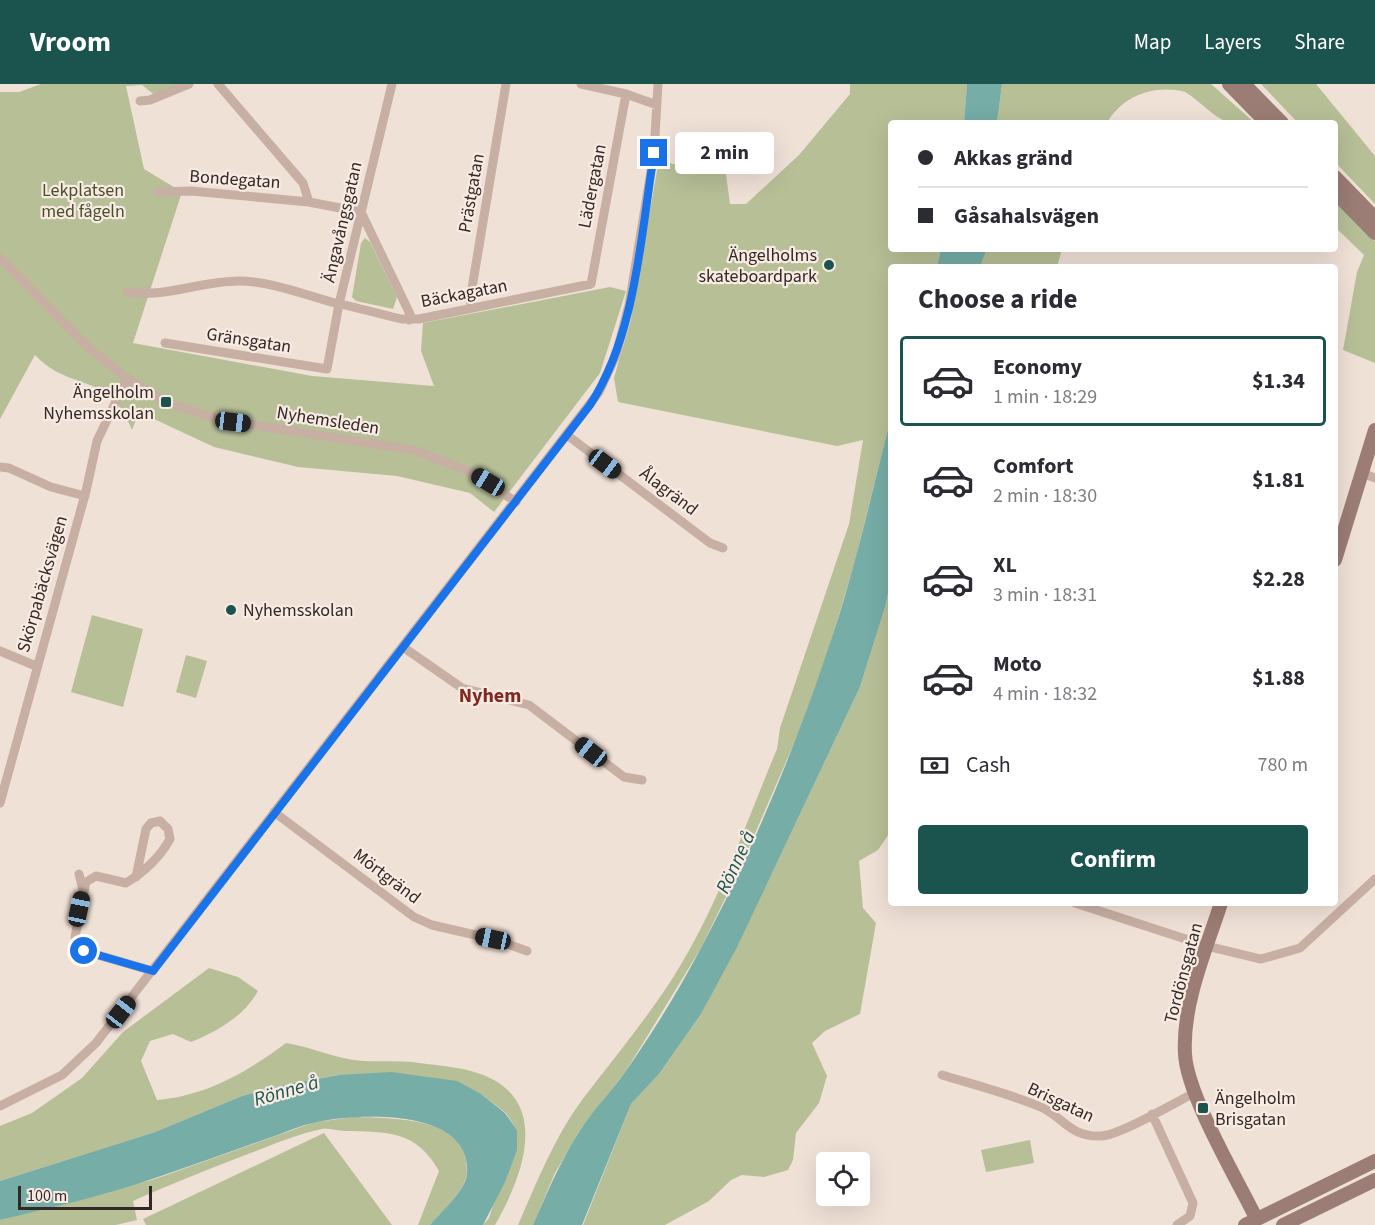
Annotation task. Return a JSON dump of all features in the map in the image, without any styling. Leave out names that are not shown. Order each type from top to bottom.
[{"type":"street","points":[[140,101],[150,100],[189,84]]},
{"type":"street","points":[[218,84],[303,183],[309,202]]},
{"type":"street","name":"Ängavångsgatan","points":[[327,369],[392,84]]},
{"type":"street","name":"Prästgatan","points":[[472,308],[470,300],[506,84]]},
{"type":"street","points":[[581,84],[626,94],[657,105]]},
{"type":"street","points":[[0,1106],[53,1080],[80,1060],[153,971],[516,502],[606,382],[616,355],[628,305],[650,181],[658,84]]},
{"type":"street","points":[[1229,84],[1264,120]]},
{"type":"street","points":[[1244,84],[1279,120]]},
{"type":"street","name":"Lädergatan","points":[[591,284],[626,94]]},
{"type":"street","points":[[1338,180],[1375,218]]},
{"type":"street","name":"Bondegatan","points":[[158,192],[191,191],[309,202],[361,212]]},
{"type":"street","points":[[1338,195],[1375,233]]},
{"type":"street","points":[[361,212],[410,314],[409,320]]},
{"type":"street","name":"Nyhemsleden","points":[[0,258],[90,349],[127,378],[166,402],[221,420],[414,450],[471,471],[516,502]]},
{"type":"street","name":"Bäckagatan","points":[[128,292],[157,295],[219,283],[245,281],[409,320],[591,284]]},
{"type":"street","name":"Gränsgatan","points":[[165,343],[327,369]]},
{"type":"street","name":"Skörpabäcksvägen","points":[[0,803],[36,666],[85,496],[97,441],[127,378]]},
{"type":"street","points":[[1338,552],[1369,475],[1375,430]]},
{"type":"street","name":"Ålagränd","points":[[567,435],[710,543],[723,548]]},
{"type":"street","points":[[0,467],[9,468],[51,487],[85,496]]},
{"type":"street","points":[[403,647],[462,688],[530,705],[624,777],[642,780]]},
{"type":"street","points":[[0,651],[36,666]]},
{"type":"street","name":"Mörtgränd","points":[[274,812],[414,917],[432,925],[493,939],[527,951]]},
{"type":"street","points":[[135,877],[146,829],[151,823],[160,821],[169,831],[169,840],[147,868],[135,877],[124,883],[94,876],[88,880],[83,890],[74,932],[79,947],[84,951],[153,971]]},
{"type":"street","points":[[79,874],[83,890]]},
{"type":"street","points":[[1084,906],[1207,946],[1261,959],[1294,951],[1311,940],[1375,879]]},
{"type":"street","name":"Tordönsgatan","points":[[1220,906],[1189,1010],[1185,1036],[1186,1062],[1196,1092],[1253,1223]]},
{"type":"street","name":"Brisgatan","points":[[942,1075],[1033,1104],[1049,1112],[1069,1128],[1098,1136],[1109,1135],[1196,1092]]},
{"type":"street","points":[[1152,1114],[1193,1203],[1190,1216],[1177,1225]]},
{"type":"street","points":[[1253,1223],[1375,1161]]},
{"type":"street","points":[[1283,1225],[1375,1180]]},
{"type":"green space","name":"Lekplatsen med fågeln","points":[[41,84],[178,84],[156,96],[142,85],[126,86],[144,169],[182,192],[133,343],[312,376],[434,386],[421,351],[423,323],[610,287],[626,291],[600,373],[494,512],[470,493],[397,476],[298,467],[214,447],[139,412],[132,430],[112,398],[88,384],[49,367],[35,355],[0,419],[0,92],[19,92]]},
{"type":"green space","points":[[850,84],[967,84],[964,120],[888,120],[888,252],[940,252],[938,264],[888,264],[888,429],[854,565],[828,651],[799,732],[740,868],[701,948],[626,1071],[580,1130],[555,1173],[533,1225],[518,1225],[563,1130],[582,1100],[641,1024],[674,976],[717,893],[777,749],[780,728],[849,524],[863,440],[837,446],[618,402],[614,378],[631,319],[659,159],[673,164],[725,167],[730,204],[746,204],[799,155],[850,94]]},
{"type":"green space","points":[[1002,84],[1211,84],[1252,120],[1223,120],[1185,92],[1162,90],[1140,94],[1130,99],[1109,120],[997,120]]},
{"type":"green space","points":[[1261,84],[1316,84],[1375,156],[1375,204],[1338,165],[1338,120],[1295,120]]},
{"type":"green space","points":[[1338,203],[1375,241],[1375,363],[1343,350],[1357,272],[1364,255],[1338,230]]},
{"type":"green space","points":[[365,238],[370,242],[397,297],[393,309],[356,301],[352,297],[361,243]]},
{"type":"green space","points":[[986,252],[1061,252],[1058,264],[981,264]]},
{"type":"green space","points":[[888,593],[888,835],[878,850],[859,861],[863,908],[876,923],[860,1014],[825,1031],[812,1043],[827,1076],[819,1103],[796,1133],[793,1160],[788,1170],[764,1177],[742,1175],[731,1180],[709,1201],[665,1225],[583,1225],[631,1104],[659,1074],[701,1014],[778,860],[860,687]]},
{"type":"green space","points":[[92,615],[143,629],[123,707],[71,692]]},
{"type":"green space","points":[[186,655],[207,661],[196,698],[176,692]]},
{"type":"green space","points":[[209,968],[238,977],[258,991],[238,1015],[201,1038],[191,1042],[173,1034],[150,1041],[141,1061],[157,1100],[175,1098],[225,1081],[256,1064],[286,1043],[348,1059],[412,1062],[471,1071],[497,1082],[514,1097],[523,1115],[525,1136],[523,1158],[516,1181],[495,1225],[483,1225],[489,1218],[517,1130],[506,1113],[481,1094],[339,1075],[288,1084],[242,1096],[155,1132],[0,1181],[0,1126],[32,1113],[82,1078],[123,1032]]},
{"type":"green space","points":[[355,1117],[386,1118],[421,1123],[451,1135],[461,1146],[466,1160],[466,1178],[455,1197],[430,1225],[418,1225],[439,1171],[421,1148],[399,1136],[387,1133],[325,1129],[275,1143],[133,1201],[137,1220],[116,1225],[0,1225],[0,1220],[155,1179],[315,1122]]},
{"type":"green space","points":[[324,1133],[392,1225],[146,1225],[143,1219]]},
{"type":"green space","points":[[1030,1140],[1034,1163],[986,1172],[981,1150]]},
{"type":"water","points":[[967,84],[1002,84],[997,120],[964,120]]},
{"type":"water","points":[[940,252],[986,252],[981,264],[938,264]]},
{"type":"water","points":[[888,429],[888,593],[860,687],[737,947],[701,1014],[659,1074],[631,1104],[582,1225],[533,1225],[560,1166],[579,1132],[626,1071],[684,979],[754,840],[814,689],[837,623]]},
{"type":"water","name":"Rönne å","points":[[391,1072],[457,1081],[481,1094],[505,1113],[517,1130],[517,1150],[505,1182],[483,1225],[430,1225],[466,1180],[464,1152],[452,1137],[434,1126],[385,1117],[359,1117],[311,1123],[139,1183],[0,1220],[0,1181],[155,1132],[242,1096],[288,1084],[339,1075]]},
{"type":"place","name":"Ängelholms skateboardpark","points":[[829,265]]},
{"type":"place","name":"Ängelholm Nyhemsskolan","points":[[166,402]]},
{"type":"place","name":"Nyhemsskolan","points":[[231,610]]},
{"type":"place","name":"Ängelholm Brisgatan","points":[[1203,1108]]},
{"type":"district","name":"Nyhem","points":[[490,695]]},
{"type":"route","points":[[84,951],[153,971],[590,405],[606,382],[616,355],[628,305],[654,153]]}]
